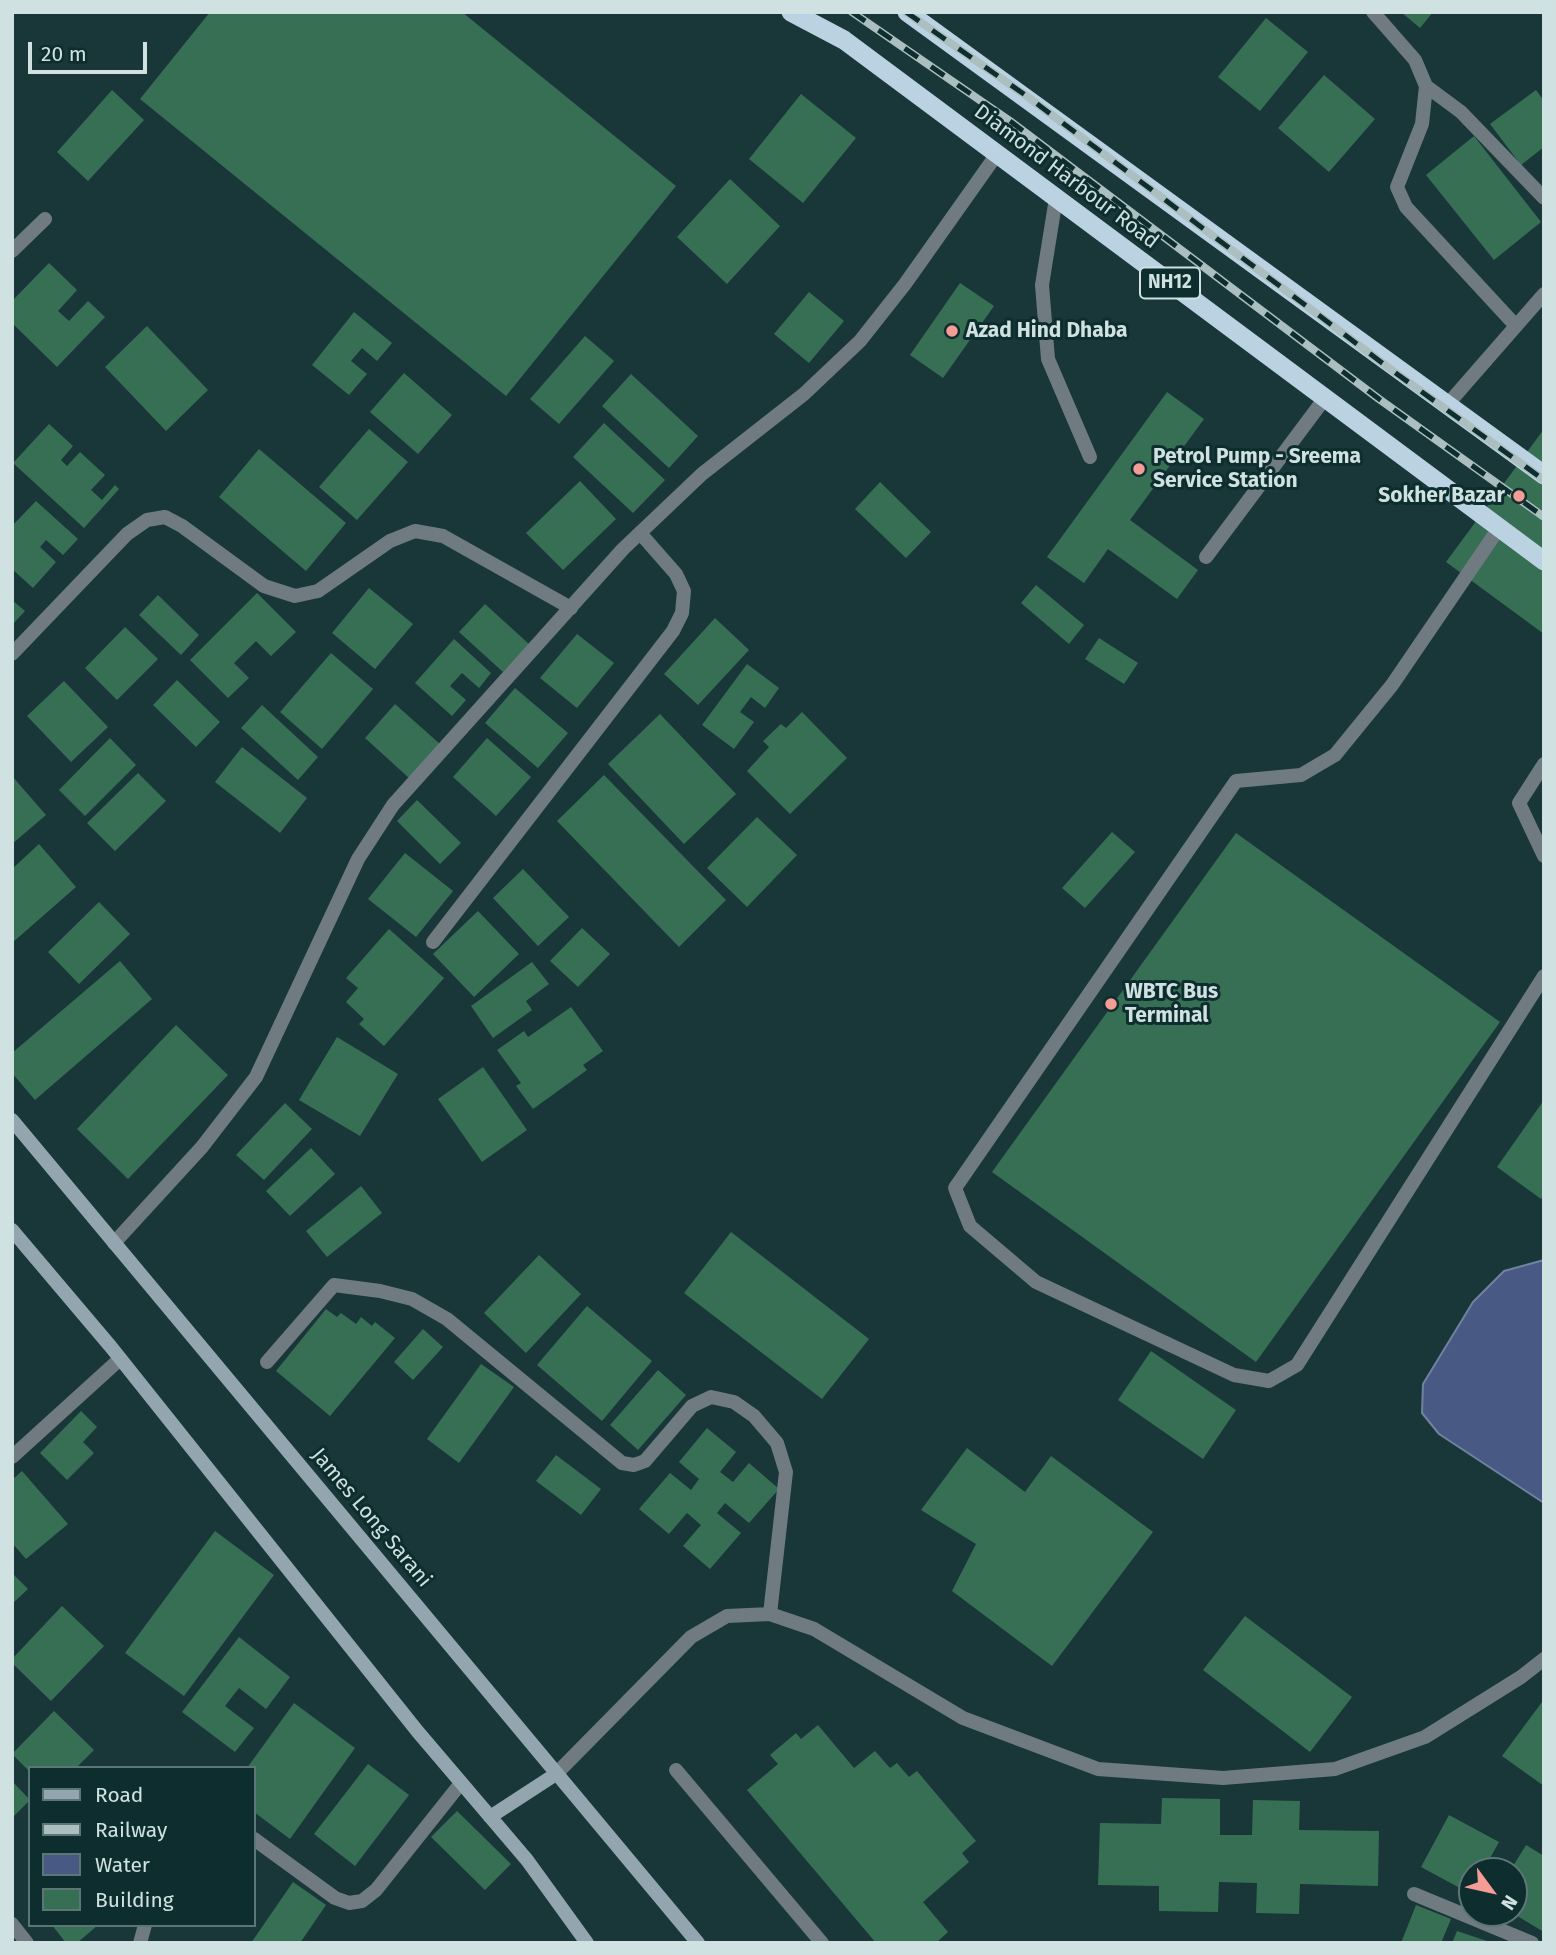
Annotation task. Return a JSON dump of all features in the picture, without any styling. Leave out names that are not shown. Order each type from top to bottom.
[{"type":"highway","name":"Diamond Harbour Road","points":[[791,12],[844,40],[1544,561]]},
{"type":"highway","name":"Diamond Harbour Road","points":[[907,12],[1544,475]]},
{"type":"main road","name":"James Long Sarani","points":[[12,1120],[698,1943]]},
{"type":"main road","points":[[12,1230],[120,1359],[461,1783],[527,1860],[587,1943]]},
{"type":"main road","points":[[490,1817],[556,1774]]},
{"type":"street","points":[[1373,12],[1415,60],[1426,86],[1422,124],[1397,187],[1406,207],[1516,326]]},
{"type":"street","points":[[1426,86],[1461,112],[1544,198]]},
{"type":"street","points":[[114,1242],[202,1147],[256,1077],[358,859],[393,806],[640,533],[702,474],[804,394],[860,341],[905,284],[997,154]]},
{"type":"street","points":[[1056,198],[1042,285],[1048,359],[1090,457]]},
{"type":"street","points":[[12,250],[45,219]]},
{"type":"street","points":[[1447,405],[1544,295]]},
{"type":"street","points":[[1206,558],[1325,398]]},
{"type":"street","points":[[12,654],[127,534],[147,520],[164,517],[182,526],[264,586],[295,596],[318,592],[390,541],[415,531],[443,536],[571,608]]},
{"type":"street","points":[[1499,528],[1392,685],[1335,755],[1301,775],[1236,780],[955,1188],[970,1226],[1036,1282],[1234,1375],[1269,1381],[1297,1365],[1544,976]]},
{"type":"street","points":[[433,942],[673,631],[682,613],[684,591],[676,574],[640,533]]},
{"type":"street","points":[[1544,764],[1519,803],[1544,856]]},
{"type":"street","points":[[267,1362],[334,1285],[380,1291],[412,1299],[447,1319],[622,1463],[634,1465],[645,1461],[692,1406],[711,1397],[734,1402],[754,1416],[777,1443],[786,1472],[785,1501],[770,1614]]},
{"type":"street","points":[[12,1457],[120,1359]]},
{"type":"street","points":[[556,1774],[691,1637],[727,1616],[770,1614],[814,1629],[962,1718],[1098,1769],[1223,1778],[1335,1769],[1412,1742],[1489,1697],[1544,1659]]},
{"type":"street","points":[[676,1770],[822,1943]]},
{"type":"street","points":[[256,1840],[335,1898],[348,1903],[362,1901],[376,1890],[461,1783]]},
{"type":"street","points":[[1414,1894],[1532,1943]]},
{"type":"street","points":[[12,1924],[27,1943]]},
{"type":"water","points":[[1544,1260],[1544,1503],[1439,1434],[1422,1413],[1423,1384],[1473,1302],[1504,1271]]},
{"type":"building","points":[[210,12],[462,12],[676,186],[506,396],[140,99]]},
{"type":"building","points":[[1401,12],[1433,12],[1420,28]]},
{"type":"building","points":[[1266,18],[1308,52],[1260,111],[1218,77]]},
{"type":"building","points":[[1324,75],[1375,119],[1329,172],[1278,128]]},
{"type":"building","points":[[112,90],[144,120],[88,181],[57,152]]},
{"type":"building","points":[[1536,90],[1544,101],[1544,147],[1521,165],[1490,124]]},
{"type":"building","points":[[801,94],[856,138],[803,203],[749,159]]},
{"type":"building","points":[[1474,136],[1541,222],[1494,260],[1426,175]]},
{"type":"building","points":[[730,179],[780,226],[727,284],[677,237]]},
{"type":"building","points":[[49,263],[77,290],[58,311],[69,321],[88,301],[105,317],[57,367],[12,323],[12,301]]},
{"type":"building","name":"Azad Hind Dhaba","points":[[960,283],[994,306],[943,378],[910,355]]},
{"type":"building","points":[[809,292],[844,321],[809,363],[774,334]]},
{"type":"building","points":[[354,312],[392,343],[377,361],[362,348],[351,361],[367,374],[349,395],[312,365]]},
{"type":"building","points":[[147,326],[208,390],[166,431],[105,367]]},
{"type":"building","points":[[585,336],[614,361],[559,424],[530,399]]},
{"type":"building","points":[[404,373],[452,415],[418,454],[370,412]]},
{"type":"building","points":[[631,374],[698,436],[669,468],[602,406]]},
{"type":"building","name":"Petrol Pump - Sreema Service Station","points":[[1167,392],[1204,419],[1130,520],[1198,570],[1177,599],[1108,549],[1084,583],[1047,557]]},
{"type":"building","points":[[604,423],[665,480],[633,513],[573,457]]},
{"type":"building","points":[[49,424],[73,446],[61,460],[67,466],[80,452],[105,475],[91,490],[102,500],[115,485],[119,489],[84,528],[13,463]]},
{"type":"building","points":[[369,429],[408,462],[357,520],[319,487]]},
{"type":"building","name":"Sokher Bazar","points":[[1544,429],[1544,634],[1446,562]]},
{"type":"building","points":[[259,449],[346,523],[306,571],[219,497]]},
{"type":"building","points":[[580,481],[616,519],[563,570],[526,533]]},
{"type":"building","points":[[880,482],[931,532],[906,558],[855,509]]},
{"type":"building","points":[[36,501],[78,539],[63,555],[46,540],[40,547],[56,562],[33,588],[12,569],[12,526]]},
{"type":"building","points":[[1036,585],[1084,625],[1069,644],[1021,603]]},
{"type":"building","points":[[369,588],[413,624],[375,669],[332,633]]},
{"type":"building","points":[[257,593],[296,632],[271,656],[256,641],[234,663],[249,678],[228,698],[190,660]]},
{"type":"building","points":[[158,595],[199,635],[181,655],[139,615]]},
{"type":"building","points":[[12,600],[25,611],[12,625]]},
{"type":"building","points":[[485,604],[529,644],[503,672],[459,632]]},
{"type":"building","points":[[715,618],[749,650],[698,705],[664,674]]},
{"type":"building","points":[[125,627],[158,659],[117,700],[85,668]]},
{"type":"building","points":[[577,634],[614,663],[577,708],[540,678]]},
{"type":"building","points":[[1099,638],[1138,663],[1124,684],[1085,659]]},
{"type":"building","points":[[454,639],[491,673],[479,688],[462,673],[450,686],[466,700],[452,716],[415,683]]},
{"type":"building","points":[[331,653],[373,689],[322,749],[280,712]]},
{"type":"building","points":[[747,664],[779,688],[765,708],[751,697],[740,712],[754,722],[734,749],[702,725]]},
{"type":"building","points":[[177,680],[220,722],[196,747],[153,705]]},
{"type":"building","points":[[64,681],[108,727],[71,762],[27,716]]},
{"type":"building","points":[[515,688],[568,733],[538,768],[485,723]]},
{"type":"building","points":[[395,704],[440,744],[409,778],[365,738]]},
{"type":"building","points":[[262,705],[318,757],[298,780],[241,728]]},
{"type":"building","points":[[802,712],[847,758],[790,814],[747,771],[769,747],[763,741],[781,724],[786,728]]},
{"type":"building","points":[[660,714],[736,794],[684,844],[608,764]]},
{"type":"building","points":[[110,738],[136,765],[85,816],[59,790]]},
{"type":"building","points":[[487,738],[531,777],[496,816],[453,777]]},
{"type":"building","points":[[242,747],[307,798],[280,833],[215,782]]},
{"type":"building","points":[[138,773],[166,801],[115,851],[87,823]]},
{"type":"building","points":[[604,775],[726,900],[679,947],[557,821]]},
{"type":"building","points":[[12,776],[46,815],[12,844]]},
{"type":"building","points":[[417,800],[461,843],[440,864],[397,821]]},
{"type":"building","points":[[757,817],[797,855],[747,907],[707,868]]},
{"type":"building","points":[[1112,832],[1135,852],[1085,908],[1062,888]]},
{"type":"building","points":[[1236,833],[1500,1022],[1256,1362],[992,1172]]},
{"type":"building","points":[[39,844],[76,887],[12,943],[12,869]]},
{"type":"building","points":[[405,853],[453,891],[416,937],[368,899]]},
{"type":"building","points":[[523,869],[569,917],[538,946],[493,898]]},
{"type":"building","points":[[99,902],[130,934],[79,984],[48,952]]},
{"type":"building","points":[[478,911],[519,954],[474,997],[433,954]]},
{"type":"building","points":[[582,928],[610,954],[578,987],[550,961]]},
{"type":"building","points":[[389,929],[444,978],[384,1046],[359,1024],[364,1019],[346,1002],[358,988],[346,978]]},
{"type":"building","points":[[120,961],[152,999],[35,1100],[12,1073],[12,1053]]},
{"type":"building","points":[[532,962],[549,984],[526,1001],[532,1010],[493,1038],[471,1006]]},
{"type":"building","points":[[571,1007],[603,1051],[583,1065],[587,1070],[533,1109],[516,1086],[521,1083],[497,1050],[524,1031],[528,1037]]},
{"type":"building","points":[[176,1025],[228,1075],[128,1179],[77,1129]]},
{"type":"building","points":[[337,1037],[398,1074],[360,1136],[299,1100]]},
{"type":"building","points":[[483,1067],[527,1130],[482,1162],[438,1099]]},
{"type":"building","points":[[1544,1100],[1544,1194],[1541,1199],[1497,1167]]},
{"type":"building","points":[[285,1103],[312,1129],[264,1180],[236,1155]]},
{"type":"building","points":[[311,1148],[335,1174],[290,1216],[266,1191]]},
{"type":"building","points":[[361,1186],[382,1213],[327,1257],[306,1231]]},
{"type":"building","points":[[731,1232],[869,1339],[822,1399],[684,1293]]},
{"type":"building","points":[[539,1255],[581,1294],[526,1353],[484,1313]]},
{"type":"building","points":[[587,1306],[652,1361],[602,1421],[537,1365]]},
{"type":"building","points":[[326,1309],[337,1317],[341,1313],[356,1324],[361,1317],[372,1326],[375,1322],[395,1338],[330,1416],[276,1371]]},
{"type":"building","points":[[423,1329],[443,1347],[413,1380],[394,1362]]},
{"type":"building","points":[[1151,1351],[1236,1410],[1203,1459],[1118,1400]]},
{"type":"building","points":[[481,1364],[514,1387],[459,1463],[427,1439]]},
{"type":"building","points":[[658,1370],[686,1395],[638,1450],[610,1425]]},
{"type":"building","points":[[81,1411],[97,1427],[83,1442],[94,1453],[67,1480],[40,1453]]},
{"type":"building","points":[[707,1428],[736,1452],[720,1472],[733,1482],[749,1463],[779,1489],[749,1523],[725,1503],[717,1513],[741,1533],[710,1569],[683,1546],[701,1525],[687,1513],[669,1534],[639,1509],[670,1473],[691,1490],[699,1479],[679,1462]]},
{"type":"building","points":[[967,1448],[1025,1492],[1051,1456],[1153,1532],[1052,1666],[952,1591],[976,1544],[921,1510]]},
{"type":"building","points":[[556,1455],[601,1489],[581,1515],[536,1481]]},
{"type":"building","points":[[22,1471],[68,1524],[26,1559],[12,1543],[12,1480]]},
{"type":"building","points":[[215,1531],[274,1575],[184,1696],[125,1653]]},
{"type":"building","points":[[12,1573],[28,1589],[12,1604]]},
{"type":"building","points":[[62,1606],[104,1646],[51,1701],[12,1663],[12,1659]]},
{"type":"building","points":[[1245,1616],[1352,1697],[1310,1752],[1203,1670]]},
{"type":"building","points":[[239,1637],[290,1677],[266,1709],[239,1688],[225,1706],[254,1728],[235,1752],[182,1712]]},
{"type":"building","points":[[1542,1702],[1544,1703],[1544,1786],[1502,1756]]},
{"type":"building","points":[[294,1703],[355,1748],[290,1839],[256,1814],[256,1766],[248,1766]]},
{"type":"building","points":[[54,1711],[94,1750],[78,1766],[28,1766],[28,1770],[12,1754]]},
{"type":"building","points":[[818,1725],[854,1768],[875,1751],[890,1768],[897,1763],[909,1777],[917,1771],[976,1841],[962,1853],[969,1862],[923,1902],[948,1932],[936,1943],[876,1943],[747,1790],[778,1764],[770,1755],[796,1733],[801,1739]]},
{"type":"building","points":[[368,1764],[409,1795],[355,1866],[314,1834]]},
{"type":"building","points":[[12,1781],[28,1798],[28,1802],[12,1818]]},
{"type":"building","points":[[1162,1798],[1220,1799],[1220,1835],[1252,1835],[1253,1800],[1300,1801],[1299,1830],[1379,1831],[1378,1886],[1300,1884],[1299,1914],[1256,1913],[1257,1883],[1219,1882],[1218,1912],[1159,1911],[1159,1886],[1098,1885],[1100,1823],[1161,1824]]},
{"type":"building","points":[[457,1811],[511,1864],[485,1890],[431,1837]]},
{"type":"building","points":[[1449,1815],[1499,1842],[1491,1857],[1458,1857],[1458,1887],[1421,1867]]},
{"type":"building","points":[[1526,1845],[1544,1856],[1544,1932],[1528,1922],[1528,1857],[1519,1857]]},
{"type":"building","points":[[293,1882],[326,1905],[300,1943],[251,1943]]},
{"type":"building","points":[[1416,1905],[1451,1919],[1441,1943],[1401,1943]]},
{"type":"building","points":[[54,1927],[96,1927],[77,1943],[66,1943]]},
{"type":"building","points":[[1457,1931],[1490,1942],[1490,1943],[1452,1943]]},
{"type":"railway","points":[[852,12],[1010,121],[1379,399],[1544,517]]},
{"type":"railway","points":[[906,12],[1028,97],[1397,374],[1544,480]]},
{"type":"place","name":"Azad Hind Dhaba","points":[[952,331]]},
{"type":"place","name":"Petrol Pump - Sreema Service Station","points":[[1139,469]]},
{"type":"place","name":"Sokher Bazar","points":[[1519,496]]},
{"type":"place","name":"WBTC Bus Terminal","points":[[1111,1004]]}]
